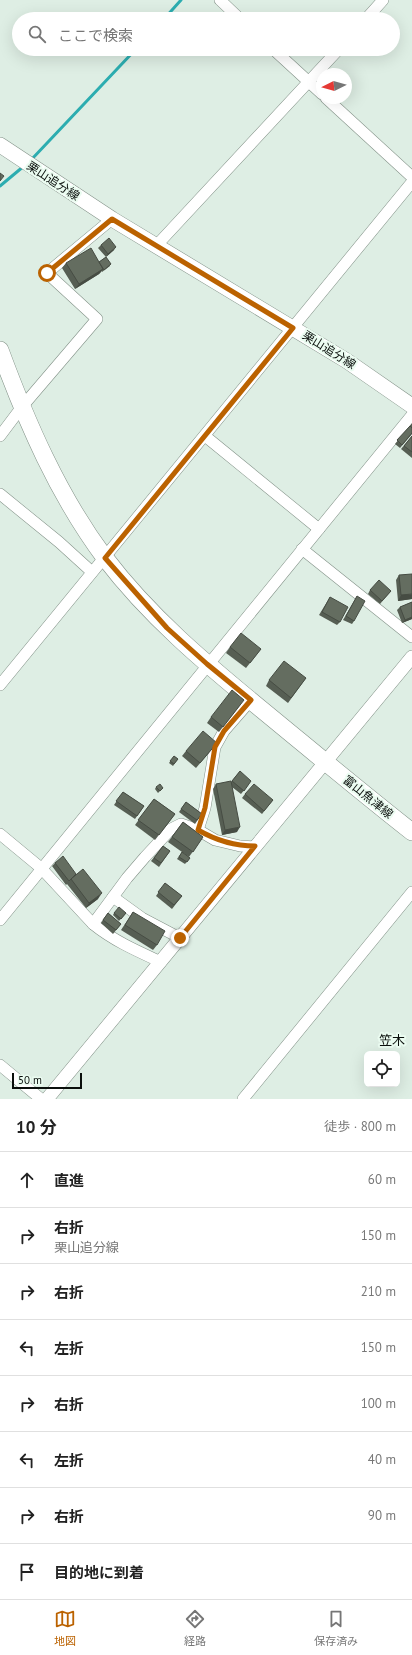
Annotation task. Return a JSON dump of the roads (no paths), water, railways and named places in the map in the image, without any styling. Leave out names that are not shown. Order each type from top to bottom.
[{"type":"main road","name":"栗山追分線","points":[[0,145],[112,219],[347,361],[412,406]]},
{"type":"main road","name":"富山魚津線","points":[[0,350],[21,408],[73,509],[105,558],[167,628],[207,664],[412,832]]},
{"type":"street","points":[[220,0],[233,12]]},
{"type":"street","points":[[372,12],[383,0]]},
{"type":"street","points":[[281,56],[316,88]]},
{"type":"street","points":[[156,246],[333,56]]},
{"type":"street","points":[[333,104],[412,177]]},
{"type":"street","points":[[0,685],[412,182]]},
{"type":"street","points":[[0,436],[21,408],[96,319],[47,273],[112,219]]},
{"type":"street","points":[[0,920],[207,664],[412,415]]},
{"type":"street","points":[[205,436],[319,529]]},
{"type":"street","points":[[0,494],[59,542],[92,572]]},
{"type":"street","points":[[302,549],[412,637]]},
{"type":"street","points":[[47,1099],[412,657]]},
{"type":"street","points":[[198,830],[205,808],[215,747],[224,731],[251,700]]},
{"type":"street","points":[[93,924],[127,878],[171,829],[181,824],[198,830],[215,840],[240,846],[255,846]]},
{"type":"street","points":[[0,834],[41,868],[93,924],[106,934],[127,946],[160,962]]},
{"type":"street","points":[[243,1099],[412,892]]},
{"type":"street","points":[[113,897],[142,918],[180,938]]},
{"type":"street","points":[[0,1065],[41,1099]]},
{"type":"waterway","points":[[170,12],[181,0]]},
{"type":"waterway","points":[[31,160],[129,56]]},
{"type":"waterway","points":[[0,186],[24,166]]},
{"type":"district","name":"笠木","points":[[392,1040]]}]
